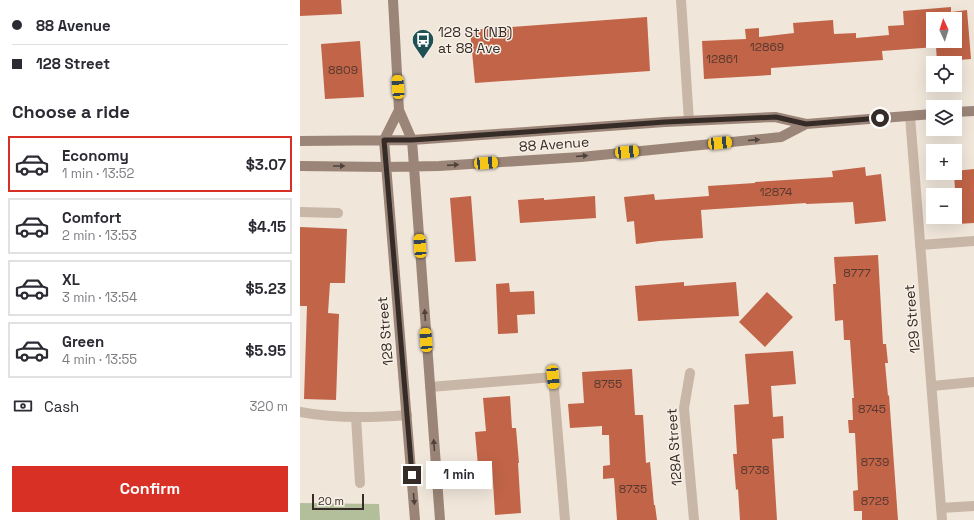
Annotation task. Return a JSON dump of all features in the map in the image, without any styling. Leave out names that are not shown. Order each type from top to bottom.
[{"type":"main road","points":[[393,0],[399,110],[412,140],[440,520]]},
{"type":"main road","points":[[384,140],[399,110]]},
{"type":"main road","points":[[962,112],[974,111]]},
{"type":"main road","name":"88 Avenue","points":[[300,141],[412,140],[657,122],[776,117],[806,124],[926,115]]},
{"type":"main road","name":"88 Avenue","points":[[300,166],[414,167],[581,156],[782,137],[806,124]]},
{"type":"main road","name":"128 Street","points":[[384,140],[416,520]]},
{"type":"street","points":[[681,0],[689,121]]},
{"type":"street","name":"129 Street","points":[[910,116],[942,520]]},
{"type":"street","points":[[300,212],[338,213]]},
{"type":"street","points":[[920,245],[974,241]]},
{"type":"street","name":"128A Street","points":[[690,373],[684,408],[694,520]]},
{"type":"street","points":[[430,387],[553,377],[565,520]]},
{"type":"street","points":[[932,386],[974,382]]},
{"type":"street","points":[[300,412],[319,416],[372,418],[407,415]]},
{"type":"street","points":[[356,417],[360,483]]},
{"type":"street","points":[[941,508],[974,506]]},
{"type":"green space","points":[[300,503],[379,504],[380,520],[300,520]]},
{"type":"building","points":[[300,0],[341,0],[342,14],[300,16]]},
{"type":"building","points":[[951,7],[951,12],[926,12],[926,48],[882,51],[883,60],[771,68],[771,75],[704,79],[702,41],[746,39],[745,29],[759,28],[759,37],[794,33],[793,23],[833,20],[834,34],[856,33],[856,38],[889,35],[888,26],[904,25],[903,11]]},
{"type":"building","points":[[967,10],[971,59],[962,60],[962,56],[937,56],[936,48],[962,48],[962,12],[951,12]]},
{"type":"building","points":[[647,17],[650,71],[475,83],[470,30]]},
{"type":"building","points":[[360,41],[364,97],[325,99],[321,44]]},
{"type":"building","points":[[865,167],[866,176],[881,174],[886,221],[855,224],[853,202],[806,203],[701,210],[703,238],[636,244],[634,221],[627,222],[624,197],[654,194],[655,200],[709,196],[708,186],[833,177],[832,171]]},
{"type":"building","points":[[974,169],[974,223],[962,224],[962,188],[955,188],[954,180],[962,180],[962,170]]},
{"type":"building","points":[[471,196],[476,261],[455,262],[450,198]]},
{"type":"building","points":[[595,196],[596,218],[520,223],[518,200],[544,198],[544,200]]},
{"type":"building","points":[[300,227],[347,229],[345,283],[330,283],[328,313],[339,314],[336,400],[304,399],[307,306],[300,306]]},
{"type":"building","points":[[878,255],[883,344],[886,344],[888,363],[885,363],[888,396],[889,395],[898,520],[862,520],[862,511],[854,511],[853,491],[858,490],[855,433],[849,433],[848,420],[853,420],[852,398],[854,398],[850,340],[844,340],[843,320],[835,321],[833,284],[836,284],[834,257]]},
{"type":"building","points":[[684,282],[684,286],[736,282],[739,316],[638,321],[635,286]]},
{"type":"building","points":[[509,283],[510,292],[534,291],[535,314],[517,315],[518,333],[498,334],[496,284]]},
{"type":"building","points":[[767,292],[793,317],[765,347],[739,322]]},
{"type":"building","points":[[793,351],[796,384],[771,386],[773,417],[783,416],[784,438],[772,439],[777,520],[740,520],[738,489],[736,490],[733,454],[737,454],[734,405],[749,404],[745,354]]},
{"type":"building","points":[[632,369],[635,415],[643,415],[646,463],[650,462],[657,520],[617,520],[614,478],[603,479],[603,466],[610,465],[609,435],[602,435],[602,426],[570,428],[568,404],[584,403],[582,372]]},
{"type":"building","points":[[510,396],[512,428],[516,428],[521,513],[495,515],[492,465],[478,466],[475,432],[486,431],[483,398]]},
{"type":"place","name":"128 St (NB) at 88 Ave","points":[[423,60]]},
{"type":"route","points":[[412,475],[384,140],[412,140],[665,122],[776,117],[806,124],[880,118]]}]
